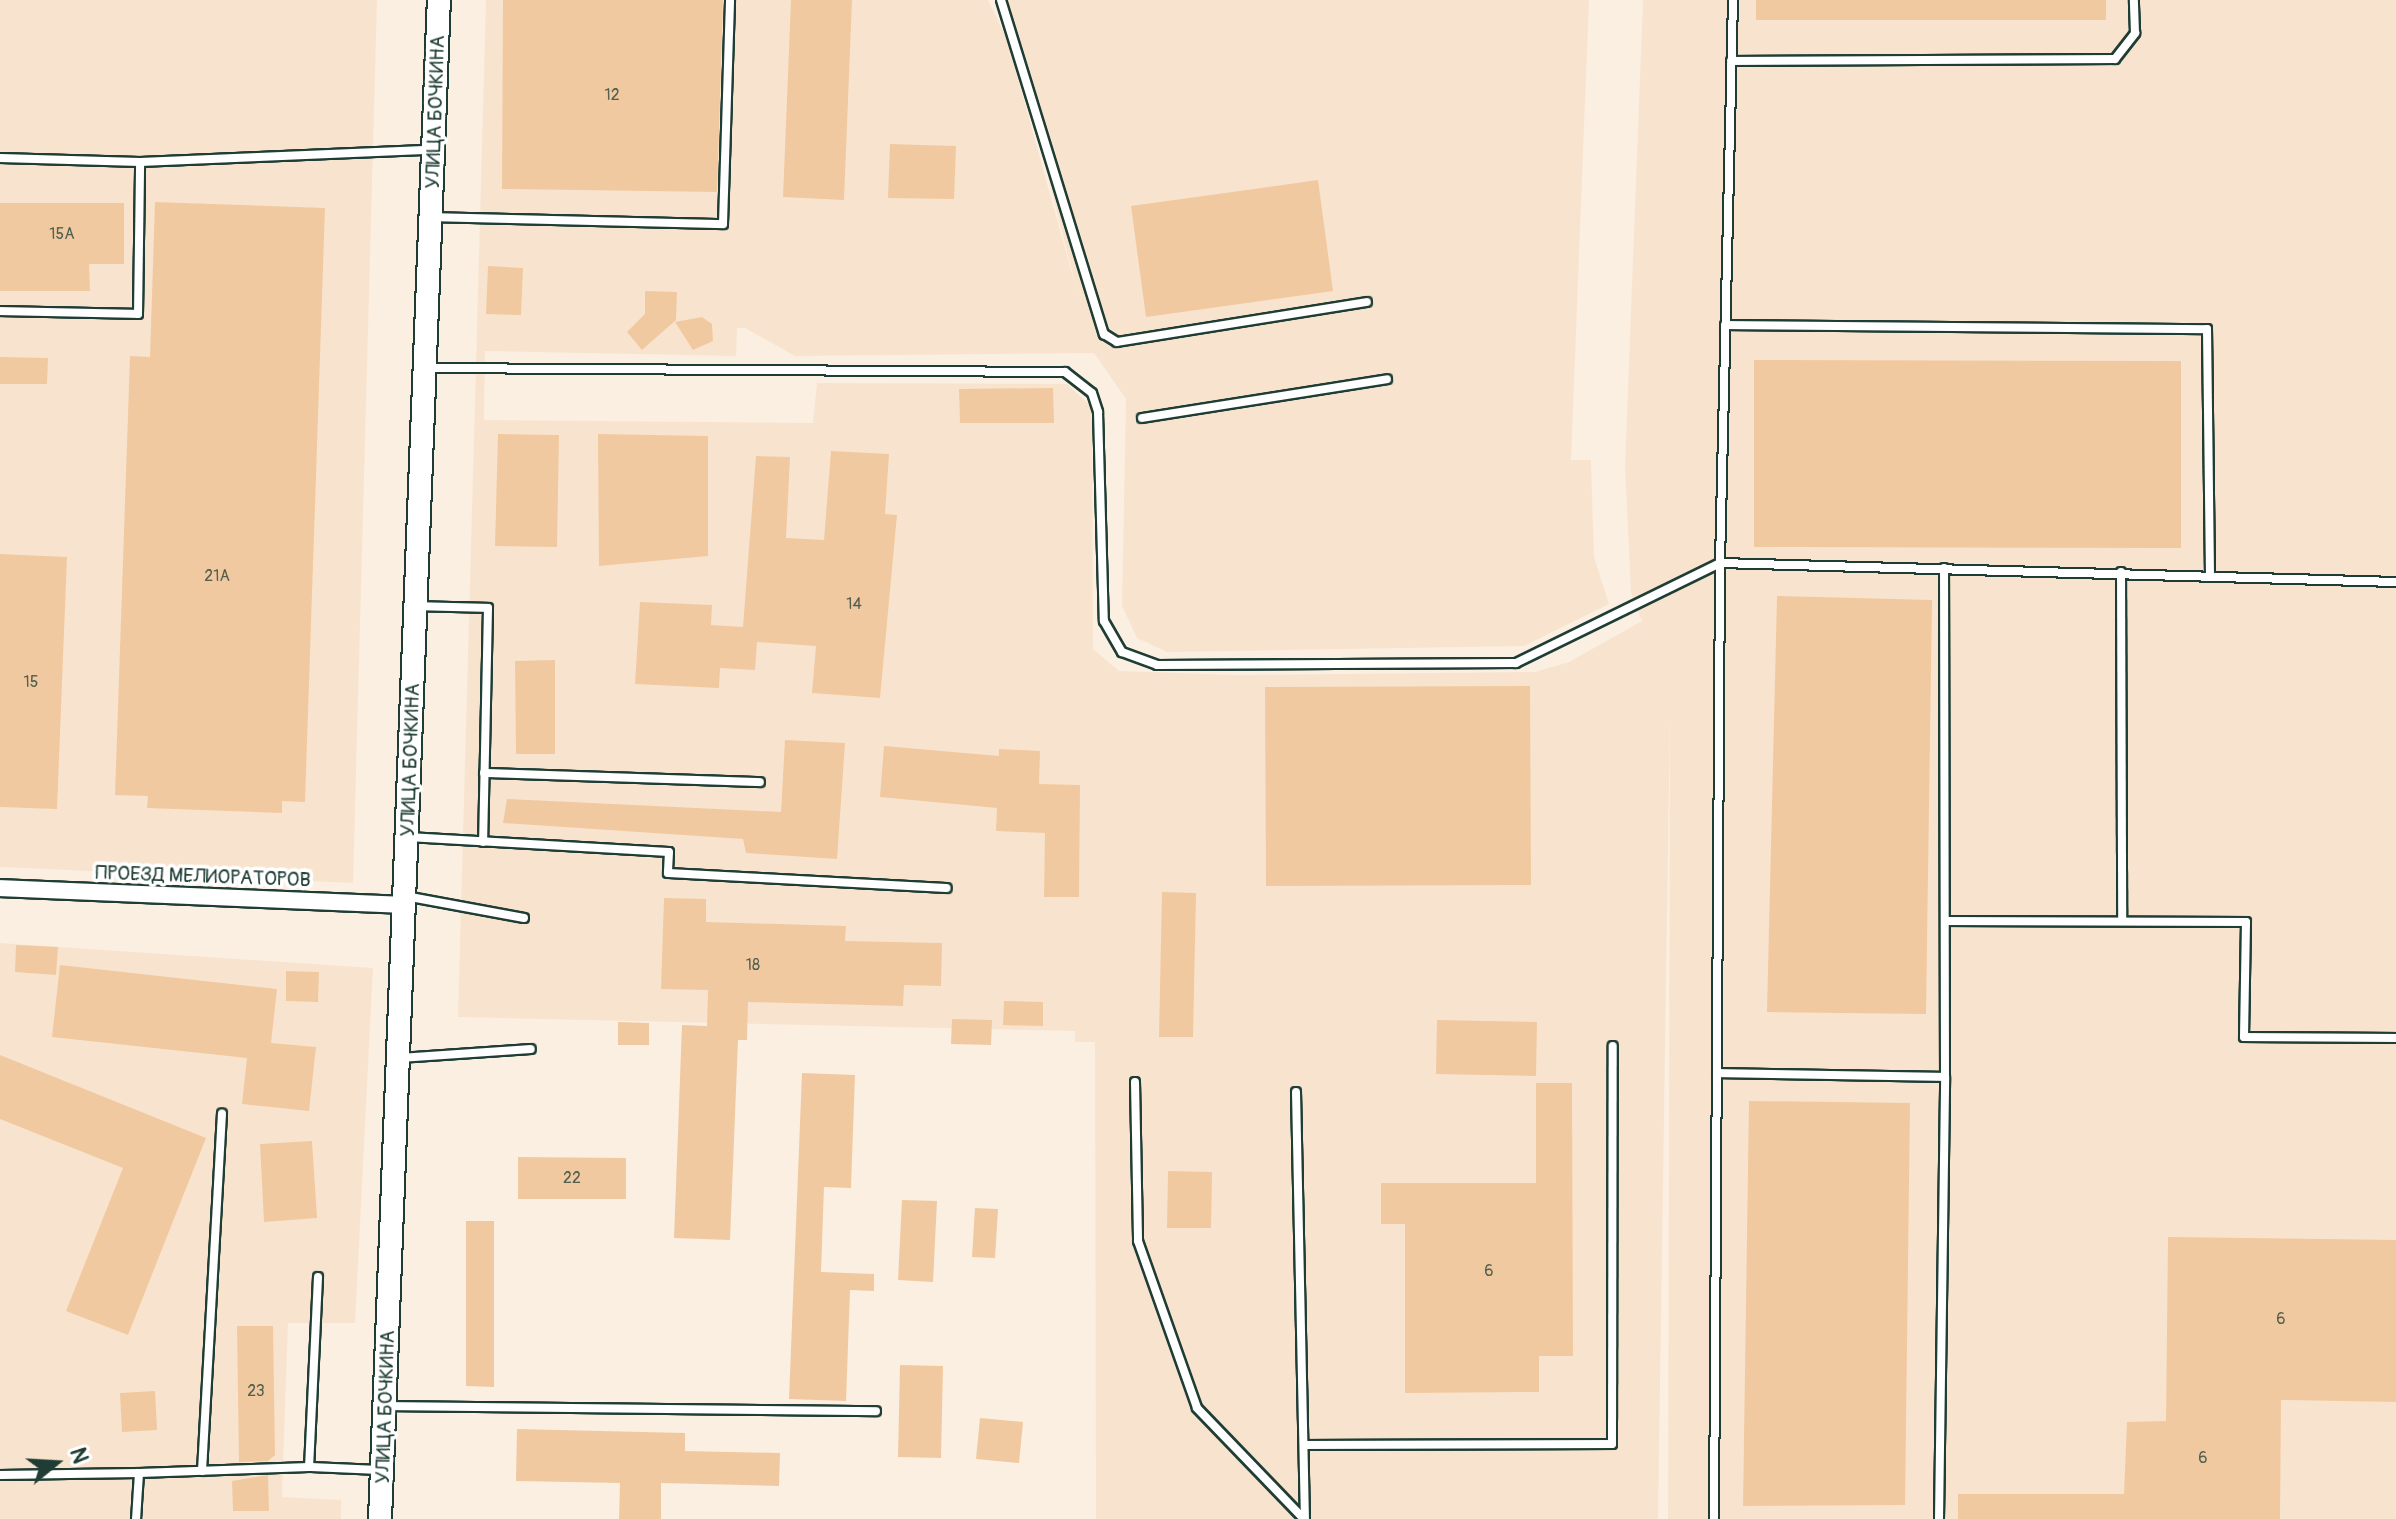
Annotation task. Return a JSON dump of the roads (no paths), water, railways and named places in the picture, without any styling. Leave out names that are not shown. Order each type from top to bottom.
[{"type":"street","name":"УЛИЦА БОЧКИНА","points":[[380,1519],[439,0]]},
{"type":"street","name":"ПРОЕЗД МЕЛИОРАТОРОВ","points":[[0,888],[404,900]]},
{"type":"lane","points":[[431,217],[723,224],[730,0]]},
{"type":"lane","points":[[1001,0],[1104,334],[1117,342],[1367,302]]},
{"type":"lane","points":[[1714,1519],[1720,563],[1733,0]]},
{"type":"lane","points":[[1731,61],[2115,59],[2135,33],[2134,0]]},
{"type":"lane","points":[[0,158],[140,162],[434,150]]},
{"type":"lane","points":[[0,311],[138,314],[140,162]]},
{"type":"lane","points":[[1725,325],[2207,329],[2210,574]]},
{"type":"lane","points":[[425,368],[1065,372],[1092,393],[1098,412],[1104,621],[1122,652],[1157,665],[1516,663],[1720,563],[2210,574],[2396,582]]},
{"type":"lane","points":[[1142,418],[1387,379]]},
{"type":"lane","points":[[1939,1519],[1945,1077],[1944,568]]},
{"type":"lane","points":[[2121,572],[2122,921]]},
{"type":"lane","points":[[415,606],[488,608],[483,842]]},
{"type":"lane","points":[[484,773],[760,782]]},
{"type":"lane","points":[[407,837],[669,852],[668,873],[947,888]]},
{"type":"lane","points":[[404,900],[524,918]]},
{"type":"lane","points":[[1945,921],[2246,922],[2244,1037],[2396,1038]]},
{"type":"lane","points":[[1304,1445],[1612,1444],[1613,1046]]},
{"type":"lane","points":[[399,1058],[531,1049]]},
{"type":"lane","points":[[1717,1073],[1945,1077]]},
{"type":"lane","points":[[1135,1082],[1138,1241],[1197,1408],[1304,1519]]},
{"type":"lane","points":[[1296,1092],[1304,1519]]},
{"type":"lane","points":[[202,1471],[222,1114]]},
{"type":"lane","points":[[309,1467],[318,1277]]},
{"type":"lane","points":[[385,1406],[876,1411]]},
{"type":"lane","points":[[0,1475],[309,1467],[382,1470]]},
{"type":"lane","points":[[136,1519],[139,1473]]}]
